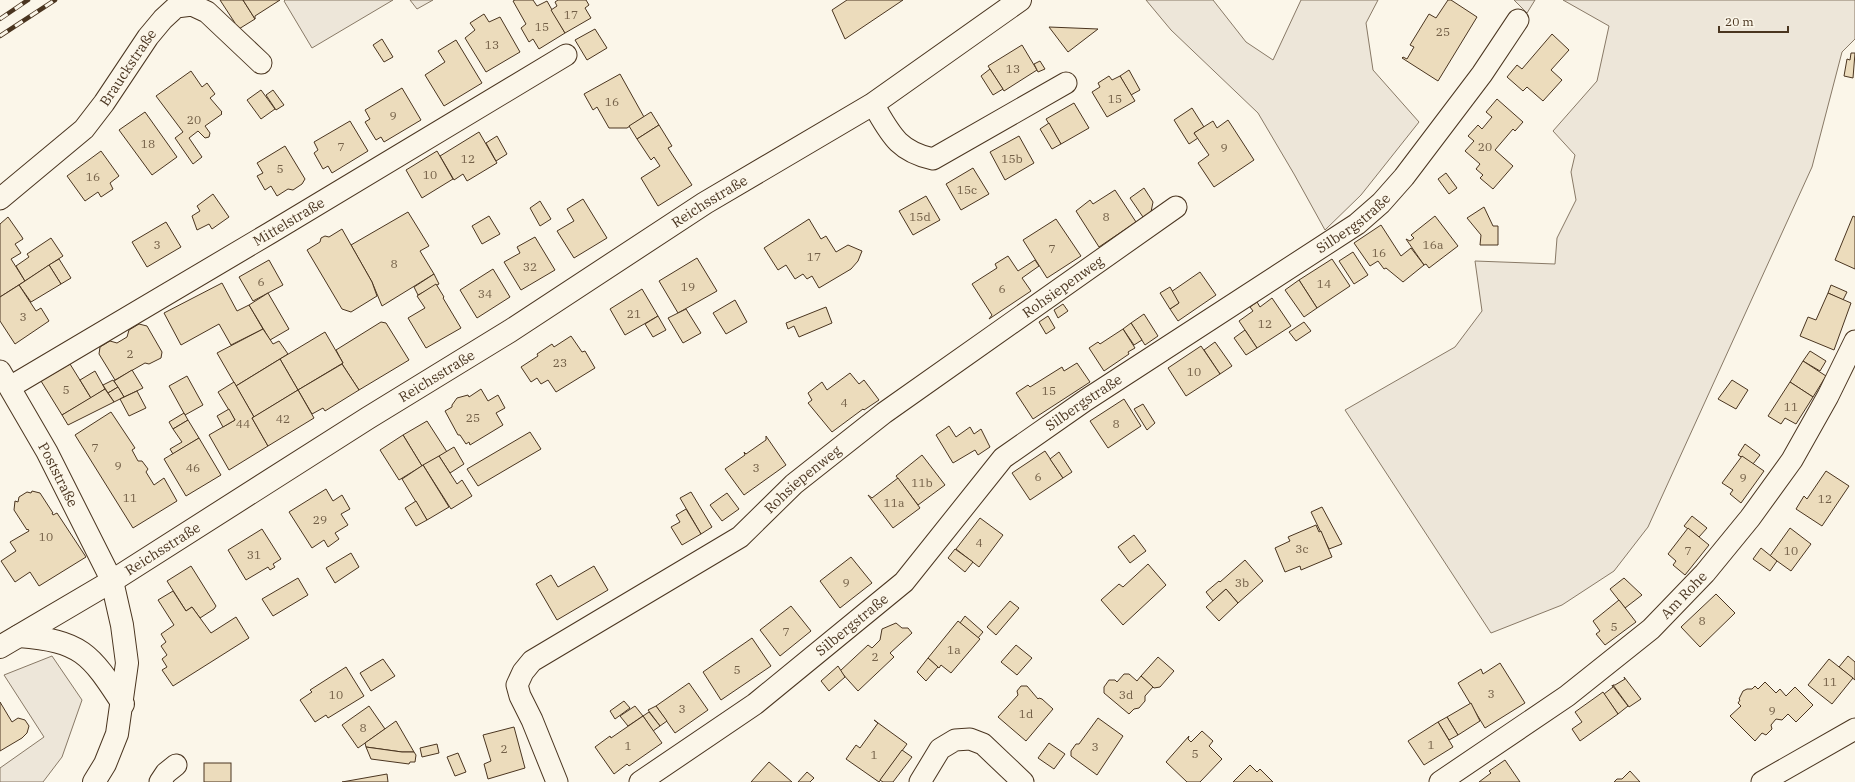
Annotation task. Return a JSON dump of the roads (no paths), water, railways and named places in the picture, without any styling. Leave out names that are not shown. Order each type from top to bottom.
[{"type":"main road","name":"Reichsstraße","points":[[0,647],[112,581],[368,418],[510,331],[705,203],[873,104],[1020,0]]},
{"type":"main road","points":[[94,782],[105,764],[117,734],[123,704],[127,663],[122,625],[112,581]]},
{"type":"main road","points":[[19,636],[49,638],[73,646],[90,657],[104,674],[123,704]]},
{"type":"street","name":"Brauckstraße","points":[[0,199],[84,129],[104,103],[148,37],[163,18],[176,7],[192,5],[208,12],[261,63]]},
{"type":"street","name":"Silbergstraße","points":[[640,782],[755,704],[904,582],[1003,458],[1086,400],[1357,224],[1381,203],[1444,125],[1482,74],[1518,20]]},
{"type":"street","name":"Mittelstraße","points":[[5,379],[270,233],[566,55]]},
{"type":"street","points":[[873,104],[894,140],[918,156],[933,159],[1066,83]]},
{"type":"street","name":"Rohsiepenweg","points":[[557,782],[532,720],[520,696],[517,685],[523,672],[532,660],[740,537],[794,484],[884,413],[1176,207]]},
{"type":"street","name":"Am Rohe","points":[[1440,782],[1567,696],[1651,629],[1705,573],[1750,518],[1792,460],[1828,396],[1855,341]]},
{"type":"street","name":"Poststraße","points":[[5,379],[50,459],[112,581]]},
{"type":"street","points":[[1762,782],[1855,729]]},
{"type":"street","points":[[920,782],[940,748],[955,740],[970,739],[983,744],[1023,782]]},
{"type":"street","points":[[160,782],[166,773],[176,765]]},
{"type":"railway","points":[[0,19],[28,0]]},
{"type":"railway","points":[[0,36],[55,0]]}]
